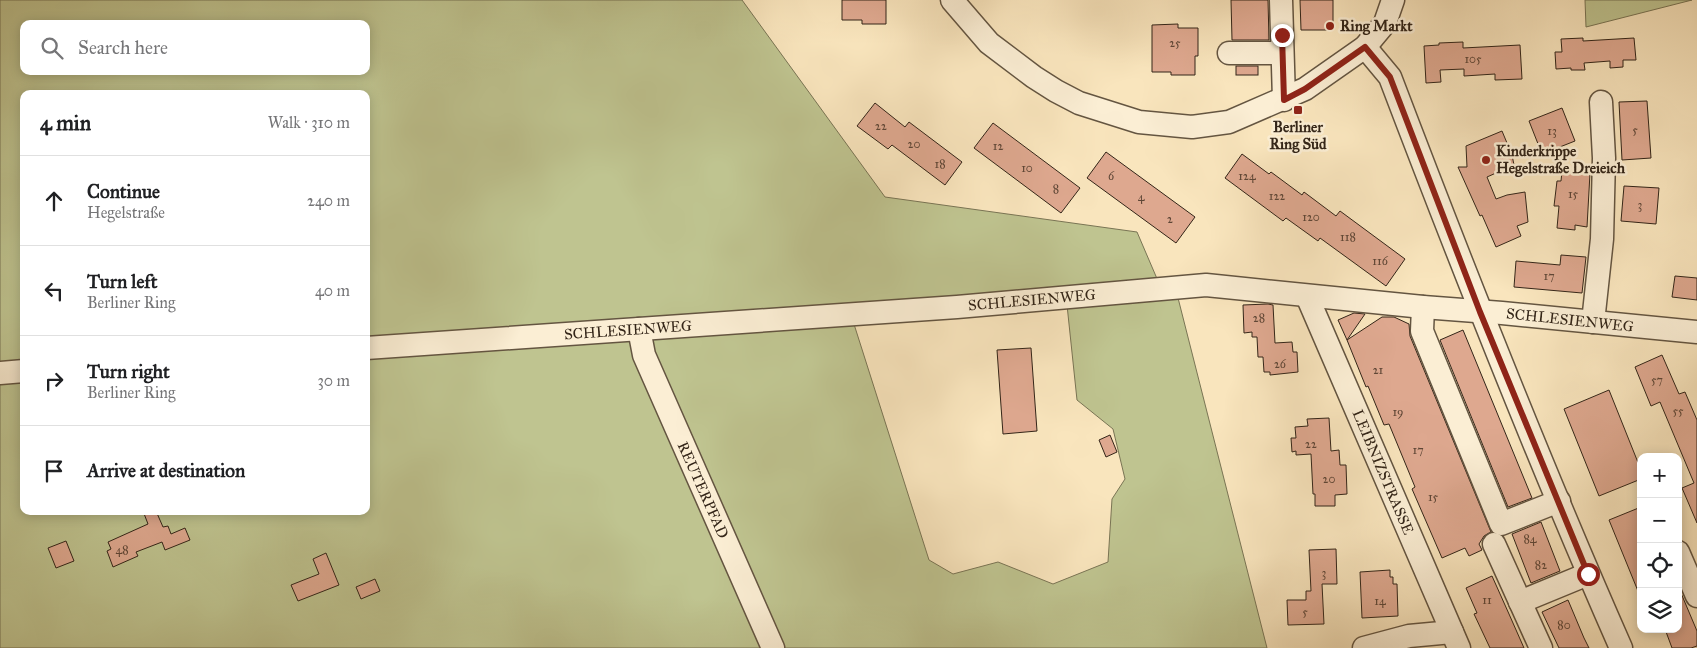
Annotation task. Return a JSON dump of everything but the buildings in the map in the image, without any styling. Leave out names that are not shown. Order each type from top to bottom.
[{"type":"street","points":[[952,0],[989,43],[1034,77],[1079,103],[1139,122],[1192,127],[1229,122],[1284,100],[1305,89],[1365,47],[1385,23],[1393,0]]},
{"type":"street","points":[[1281,0],[1284,100]]},
{"type":"street","points":[[1365,47],[1390,77],[1480,312],[1588,574],[1621,648]]},
{"type":"street","points":[[1229,53],[1282,53]]},
{"type":"street","points":[[1592,322],[1602,238],[1604,158],[1601,102]]},
{"type":"street","name":"SCHLESIENWEG","points":[[370,348],[956,307],[1206,285],[1697,332]]},
{"type":"street","name":"LEIBNIZSTRASSE","points":[[1307,296],[1455,640]]},
{"type":"street","points":[[1422,307],[1422,331],[1501,524],[1559,501]]},
{"type":"street","name":"REUTERPFAD","points":[[639,329],[644,355],[773,648]]},
{"type":"street","points":[[0,373],[20,371]]},
{"type":"street","points":[[1494,544],[1540,648]]},
{"type":"street","points":[[1682,561],[1697,596]]},
{"type":"street","points":[[1520,602],[1588,574]]},
{"type":"street","points":[[1367,647],[1410,636],[1455,640]]},
{"type":"green space","points":[[0,0],[742,0],[885,197],[1137,232],[1161,288],[370,343],[370,90],[20,90],[20,367],[0,368]]},
{"type":"green space","points":[[1585,0],[1692,0],[1586,27]]},
{"type":"green space","points":[[1177,294],[1267,648],[779,648],[650,352],[653,336],[853,321],[929,560],[953,574],[998,562],[1053,584],[1108,562],[1112,499],[1125,479],[1113,429],[1077,400],[1067,305]]},
{"type":"green space","points":[[631,335],[767,648],[0,648],[0,377],[20,375],[20,515],[370,515],[370,353]]},
{"type":"place","name":"Ring Markt","points":[[1330,26]]},
{"type":"place","name":"Berliner Ring Süd","points":[[1298,110]]},
{"type":"place","name":"Kinderkrippe Hegelstraße Dreieich","points":[[1486,160]]},
{"type":"route","points":[[1282,35],[1284,100],[1305,89],[1365,47],[1390,77],[1480,312],[1495,344],[1588,574]]}]
